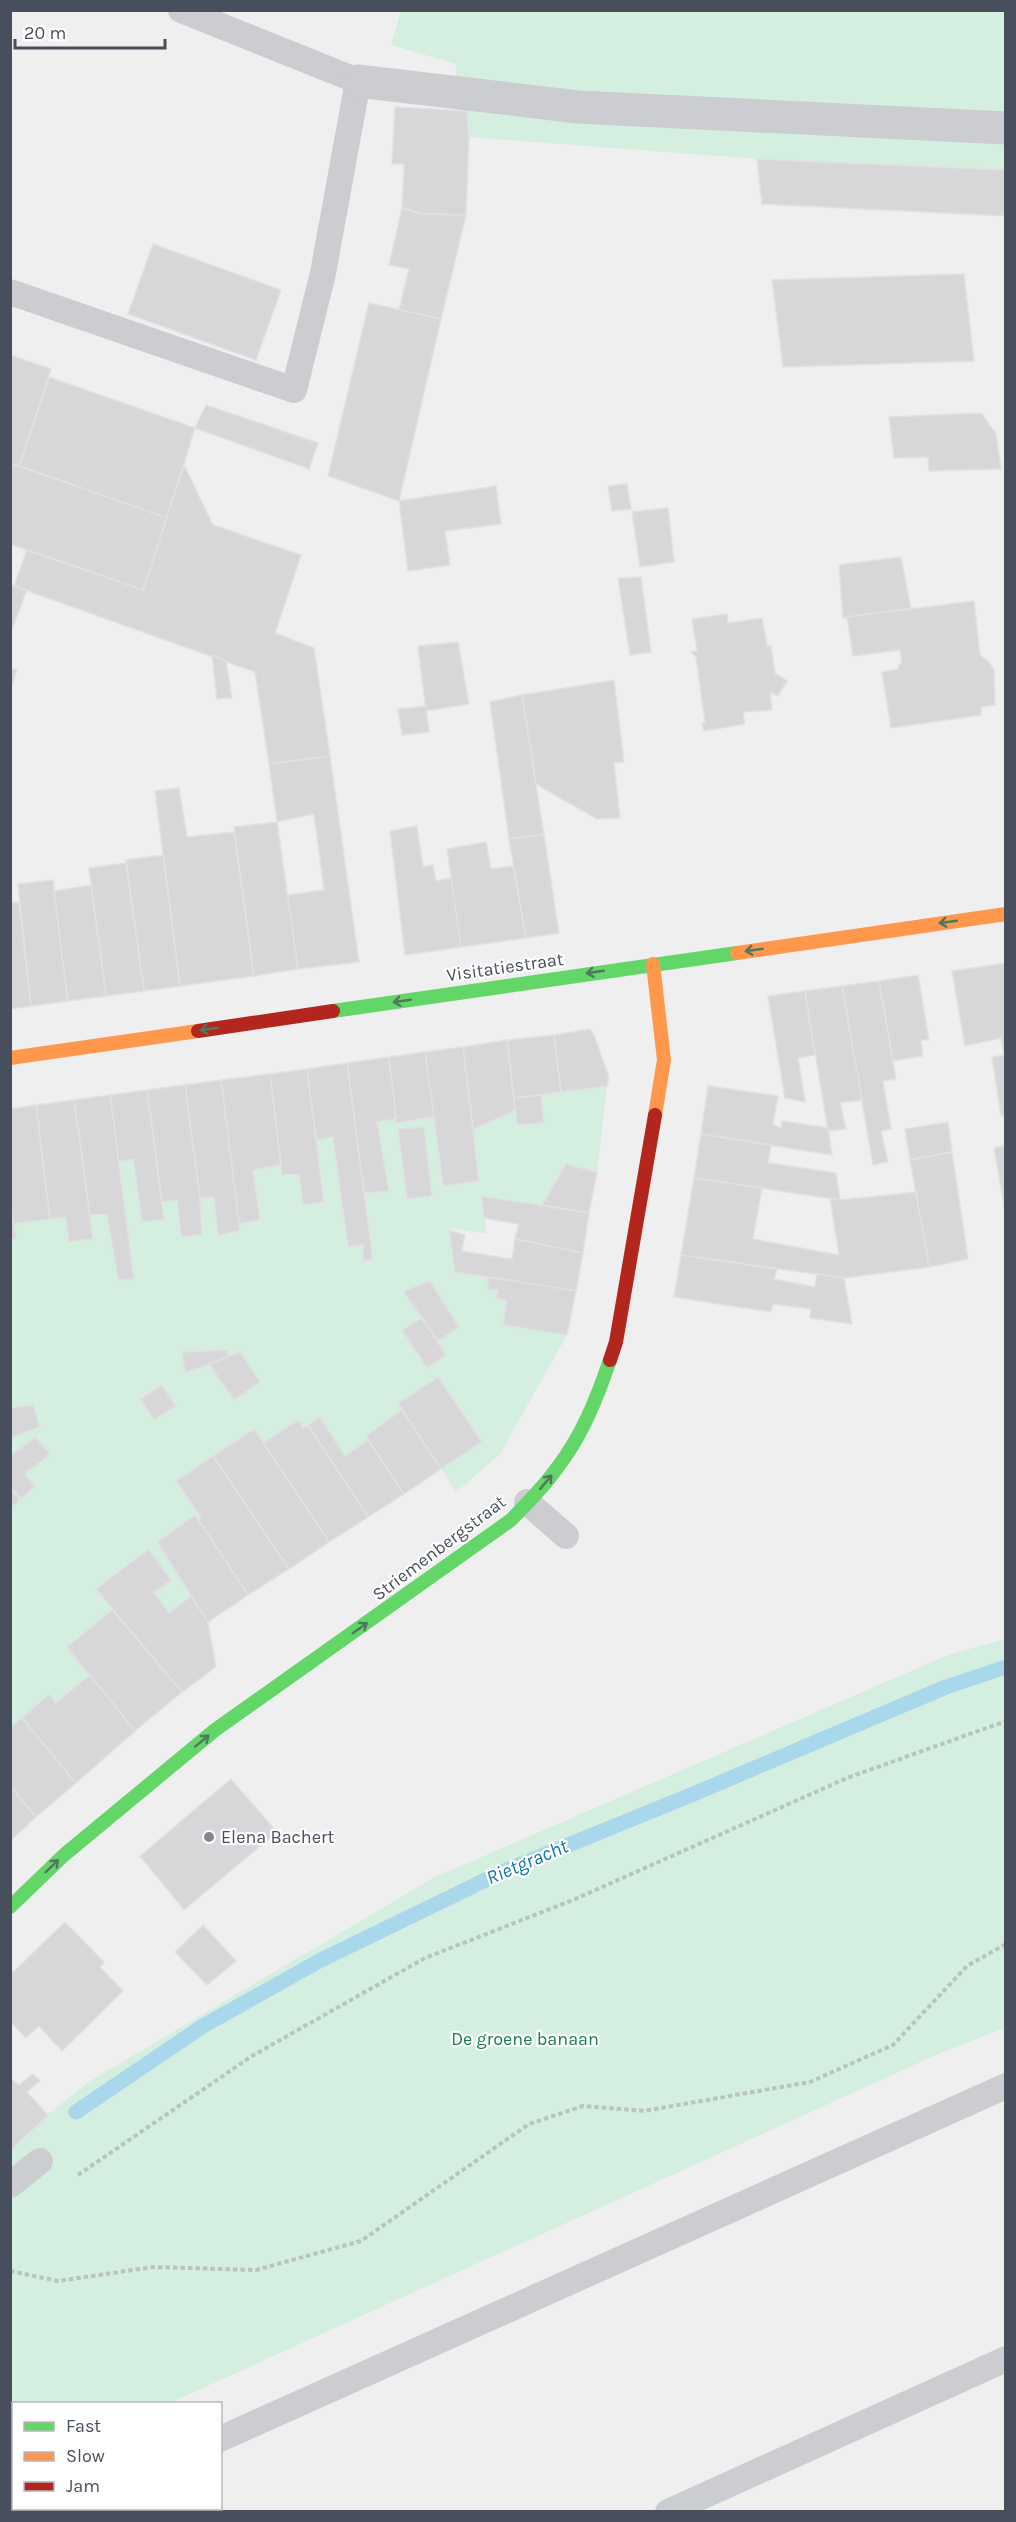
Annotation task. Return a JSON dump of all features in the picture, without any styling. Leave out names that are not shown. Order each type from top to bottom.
[{"type":"street","points":[[358,81],[578,107],[1005,128]]},
{"type":"street","name":"Visitatiestraat","points":[[10,1058],[1005,914]]},
{"type":"street","name":"Striemenbergstraat","points":[[10,1907],[64,1855],[215,1730],[511,1520],[547,1481],[579,1436],[602,1387],[616,1342],[664,1060],[653,964]]},
{"type":"lane","points":[[10,292],[294,390],[323,273],[358,81],[181,10]]},
{"type":"lane","points":[[527,1502],[566,1536]]},
{"type":"lane","points":[[222,2438],[1005,2086]]},
{"type":"lane","points":[[10,2185],[40,2161]]},
{"type":"lane","points":[[668,2511],[1005,2359]]},
{"type":"path","points":[[141,2130],[252,2056],[425,1958],[573,1900],[847,1778],[1005,1721]]},
{"type":"path","points":[[10,2271],[58,2281],[153,2267],[256,2270],[361,2241],[529,2124],[583,2106],[644,2111],[810,2082],[892,2045],[967,1966],[1005,1944]]},
{"type":"green space","points":[[401,11],[1005,11],[1005,170],[757,159],[469,137],[466,106],[455,92],[456,64],[391,45]]},
{"type":"green space","points":[[607,1086],[597,1172],[566,1165],[542,1205],[481,1196],[487,1234],[449,1228],[455,1271],[489,1277],[498,1290],[496,1299],[507,1300],[504,1325],[567,1335],[500,1454],[456,1492],[441,1469],[482,1442],[438,1378],[399,1403],[402,1410],[366,1436],[368,1440],[345,1456],[320,1417],[303,1428],[298,1420],[263,1443],[254,1430],[177,1481],[201,1517],[198,1519],[195,1516],[157,1542],[191,1596],[169,1613],[154,1593],[171,1579],[149,1549],[96,1588],[112,1610],[68,1646],[90,1675],[56,1703],[49,1695],[11,1728],[10,1239],[15,1238],[13,1224],[65,1217],[93,1239],[90,1215],[107,1214],[118,1280],[133,1279],[118,1162],[133,1159],[142,1222],[164,1219],[162,1202],[177,1200],[181,1237],[202,1235],[200,1198],[214,1197],[239,1231],[239,1224],[260,1220],[253,1170],[281,1165],[283,1175],[299,1174],[303,1205],[323,1202],[316,1140],[333,1137],[348,1247],[363,1245],[363,1260],[373,1259],[364,1193],[389,1190],[377,1122],[396,1119],[397,1123],[434,1117],[478,1181],[473,1130],[515,1110],[517,1125],[543,1123],[541,1095]]},
{"type":"green space","name":"De groene banaan","points":[[1005,1639],[1005,2028],[947,2050],[172,2402],[12,2402],[11,2479],[11,2143],[90,2081],[433,1878],[948,1655]]},
{"type":"building","points":[[395,107],[467,111],[469,137],[466,215],[421,214],[402,208],[404,164],[392,164]]},
{"type":"building","points":[[757,159],[1006,170],[1006,216],[762,204]]},
{"type":"building","points":[[402,208],[421,214],[466,215],[441,319],[399,310],[409,269],[389,265]]},
{"type":"building","points":[[153,244],[281,290],[256,360],[128,314]]},
{"type":"building","points":[[964,274],[974,361],[783,367],[772,280]]},
{"type":"building","points":[[369,303],[441,319],[399,501],[328,476]]},
{"type":"building","points":[[10,355],[51,369],[19,466],[10,463]]},
{"type":"building","points":[[49,377],[195,428],[167,518],[19,466]]},
{"type":"building","points":[[206,405],[318,443],[309,469],[195,428]]},
{"type":"building","points":[[981,413],[996,434],[1001,469],[929,471],[928,457],[894,458],[889,417]]},
{"type":"building","points":[[10,463],[167,518],[143,590],[10,544]]},
{"type":"building","points":[[184,465],[213,525],[301,555],[275,633],[314,648],[330,756],[269,764],[255,672],[14,586],[27,550],[143,590]]},
{"type":"building","points":[[627,484],[631,509],[612,511],[608,486]]},
{"type":"building","points":[[496,486],[501,524],[445,531],[450,565],[408,571],[399,501]]},
{"type":"building","points":[[668,508],[674,562],[640,567],[632,512]]},
{"type":"building","points":[[901,557],[911,609],[843,618],[839,565]]},
{"type":"building","points":[[641,577],[651,652],[630,655],[618,578]]},
{"type":"building","points":[[10,585],[27,590],[10,634]]},
{"type":"building","points":[[974,601],[980,655],[994,670],[995,705],[981,707],[981,715],[891,728],[882,672],[899,669],[898,665],[902,664],[900,650],[853,656],[847,617]]},
{"type":"building","points":[[727,614],[728,623],[762,618],[767,646],[771,646],[775,673],[787,681],[778,696],[770,692],[772,710],[743,712],[745,724],[704,731],[702,724],[705,723],[696,657],[691,652],[697,651],[692,619]]},
{"type":"building","points":[[458,642],[469,704],[426,711],[418,646]]},
{"type":"building","points":[[212,655],[226,661],[232,698],[217,699]]},
{"type":"building","points":[[10,668],[17,670],[11,689],[10,689]]},
{"type":"building","points":[[614,680],[624,762],[614,763],[620,818],[597,819],[536,784],[522,695]]},
{"type":"building","points":[[522,695],[544,835],[509,839],[490,702]]},
{"type":"building","points":[[426,706],[429,732],[402,735],[398,709]]},
{"type":"building","points":[[330,756],[359,962],[298,969],[287,895],[324,890],[314,814],[277,822],[269,764]]},
{"type":"building","points":[[179,788],[187,837],[234,832],[254,976],[180,986],[155,791]]},
{"type":"building","points":[[277,822],[298,969],[254,976],[234,827]]},
{"type":"building","points":[[417,826],[423,867],[433,865],[436,881],[452,878],[461,947],[405,955],[390,831]]},
{"type":"building","points":[[544,835],[559,933],[526,938],[509,839]]},
{"type":"building","points":[[486,842],[491,869],[513,866],[526,938],[461,947],[447,849]]},
{"type":"building","points":[[163,855],[180,986],[144,991],[126,860]]},
{"type":"building","points":[[126,863],[144,991],[106,996],[89,868]]},
{"type":"building","points":[[53,880],[68,1001],[31,1006],[18,884]]},
{"type":"building","points":[[91,885],[106,996],[68,1001],[54,891]]},
{"type":"building","points":[[19,902],[31,1006],[10,1009],[10,903]]},
{"type":"building","points":[[1006,963],[1006,1116],[1001,1116],[992,1057],[1004,1055],[1001,1038],[965,1046],[952,971]]},
{"type":"building","points":[[918,975],[929,1040],[921,1040],[923,1056],[893,1061],[879,981]]},
{"type":"building","points":[[879,981],[896,1079],[883,1081],[891,1129],[881,1131],[888,1162],[873,1165],[842,986]]},
{"type":"building","points":[[842,986],[862,1100],[840,1103],[846,1129],[828,1131],[805,991]]},
{"type":"building","points":[[805,991],[815,1055],[798,1058],[805,1102],[785,1098],[768,996]]},
{"type":"building","points":[[590,1029],[609,1077],[607,1086],[561,1092],[554,1035]]},
{"type":"building","points":[[554,1035],[561,1092],[514,1098],[507,1040]]},
{"type":"building","points":[[507,1040],[515,1110],[473,1130],[463,1047]]},
{"type":"building","points":[[463,1047],[479,1181],[443,1186],[425,1052]]},
{"type":"building","points":[[425,1052],[434,1117],[396,1123],[389,1057]]},
{"type":"building","points":[[389,1057],[396,1119],[377,1122],[389,1191],[364,1193],[347,1063]]},
{"type":"building","points":[[347,1063],[373,1260],[363,1261],[363,1245],[348,1247],[333,1137],[316,1140],[307,1069]]},
{"type":"building","points":[[307,1069],[324,1202],[303,1205],[299,1174],[282,1175],[270,1074]]},
{"type":"building","points":[[270,1074],[281,1165],[253,1170],[260,1220],[239,1224],[221,1080]]},
{"type":"building","points":[[221,1080],[240,1231],[218,1235],[214,1197],[200,1198],[185,1085]]},
{"type":"building","points":[[185,1085],[200,1198],[202,1235],[181,1237],[177,1200],[162,1202],[147,1090]]},
{"type":"building","points":[[708,1086],[778,1096],[773,1124],[781,1128],[782,1121],[828,1128],[832,1155],[701,1134]]},
{"type":"building","points":[[147,1090],[164,1219],[142,1222],[133,1159],[118,1162],[110,1095]]},
{"type":"building","points":[[110,1095],[134,1279],[118,1280],[107,1214],[90,1215],[74,1100]]},
{"type":"building","points":[[541,1095],[544,1123],[517,1125],[514,1098]]},
{"type":"building","points":[[74,1100],[93,1239],[69,1242],[65,1217],[50,1219],[36,1105]]},
{"type":"building","points":[[36,1105],[50,1219],[13,1224],[10,1201],[10,1109]]},
{"type":"building","points":[[948,1122],[952,1152],[910,1160],[905,1129]]},
{"type":"building","points":[[424,1127],[432,1196],[407,1199],[398,1129]]},
{"type":"building","points":[[701,1134],[771,1145],[768,1163],[836,1173],[840,1200],[694,1178]]},
{"type":"building","points":[[1006,1145],[1006,1217],[994,1148]]},
{"type":"building","points":[[952,1152],[968,1259],[929,1267],[910,1160]]},
{"type":"building","points":[[566,1164],[597,1172],[589,1213],[542,1205]]},
{"type":"building","points":[[694,1178],[762,1188],[753,1239],[839,1255],[830,1198],[840,1200],[916,1192],[929,1267],[844,1278],[681,1255]]},
{"type":"building","points":[[481,1196],[589,1213],[583,1253],[515,1239],[519,1224],[484,1218]]},
{"type":"building","points":[[10,1201],[16,1239],[10,1239]]},
{"type":"building","points":[[449,1230],[465,1235],[462,1251],[512,1259],[515,1239],[583,1253],[576,1291],[455,1272]]},
{"type":"building","points":[[681,1255],[777,1269],[774,1279],[815,1287],[817,1274],[844,1278],[852,1324],[810,1318],[811,1309],[773,1304],[771,1312],[674,1297]]},
{"type":"building","points":[[489,1277],[576,1291],[567,1335],[503,1325],[507,1300],[496,1299],[498,1290],[487,1289]]},
{"type":"building","points":[[430,1281],[459,1327],[438,1341],[403,1291]]},
{"type":"building","points":[[422,1318],[446,1355],[427,1368],[402,1330]]},
{"type":"building","points":[[227,1350],[229,1357],[185,1373],[182,1352]]},
{"type":"building","points":[[240,1352],[260,1382],[234,1400],[209,1364]]},
{"type":"building","points":[[438,1377],[482,1442],[441,1469],[398,1403]]},
{"type":"building","points":[[162,1385],[176,1406],[154,1420],[140,1399]]},
{"type":"building","points":[[33,1405],[40,1427],[10,1438],[10,1408]]},
{"type":"building","points":[[402,1410],[441,1469],[404,1494],[366,1436]]},
{"type":"building","points":[[320,1417],[345,1456],[368,1440],[404,1494],[368,1517],[308,1425]]},
{"type":"building","points":[[298,1420],[303,1428],[308,1425],[368,1517],[329,1542],[263,1443]]},
{"type":"building","points":[[254,1429],[329,1542],[289,1569],[213,1456]]},
{"type":"building","points":[[35,1437],[50,1454],[25,1474],[35,1486],[21,1499],[10,1487],[10,1456]]},
{"type":"building","points":[[213,1456],[289,1569],[248,1595],[198,1519],[201,1517],[176,1481]]},
{"type":"building","points":[[10,1489],[20,1500],[10,1508]]},
{"type":"building","points":[[195,1515],[248,1595],[208,1622],[157,1542]]},
{"type":"building","points":[[149,1549],[171,1580],[154,1593],[169,1613],[191,1596],[208,1622],[216,1667],[182,1692],[96,1589]]},
{"type":"building","points":[[112,1610],[182,1692],[135,1731],[67,1647]]},
{"type":"building","points":[[90,1675],[135,1731],[76,1783],[22,1718],[49,1694],[56,1703]]},
{"type":"building","points":[[22,1718],[76,1783],[36,1817],[10,1786],[10,1728]]},
{"type":"building","points":[[231,1779],[277,1832],[184,1910],[140,1856]]},
{"type":"building","points":[[10,1786],[36,1817],[10,1841]]},
{"type":"building","points":[[65,1922],[104,1962],[100,1967],[123,1991],[62,2051],[39,2026],[26,2038],[10,2021],[10,1975]]},
{"type":"building","points":[[203,1925],[236,1961],[207,1985],[175,1952]]},
{"type":"building","points":[[33,2074],[40,2081],[27,2092],[48,2115],[10,2151],[10,2078],[19,2085]]},
{"type":"waterway","name":"Rietgracht","points":[[76,2112],[203,2026],[321,1960],[502,1872],[946,1687],[1006,1667]]},
{"type":"traffic: fast","points":[[333,1011],[737,953]]},
{"type":"traffic: fast","points":[[10,1907],[64,1855],[215,1730],[511,1520],[547,1482],[566,1456],[594,1402],[610,1360]]},
{"type":"traffic: slow","points":[[737,953],[1006,914]]},
{"type":"traffic: slow","points":[[653,964],[664,1060],[655,1115]]},
{"type":"traffic: slow","points":[[10,1058],[198,1031]]},
{"type":"traffic: jam","points":[[198,1031],[333,1011]]},
{"type":"traffic: jam","points":[[610,1360],[616,1342],[655,1115]]},
{"type":"place","name":"Elena Bachert","points":[[209,1837]]}]
